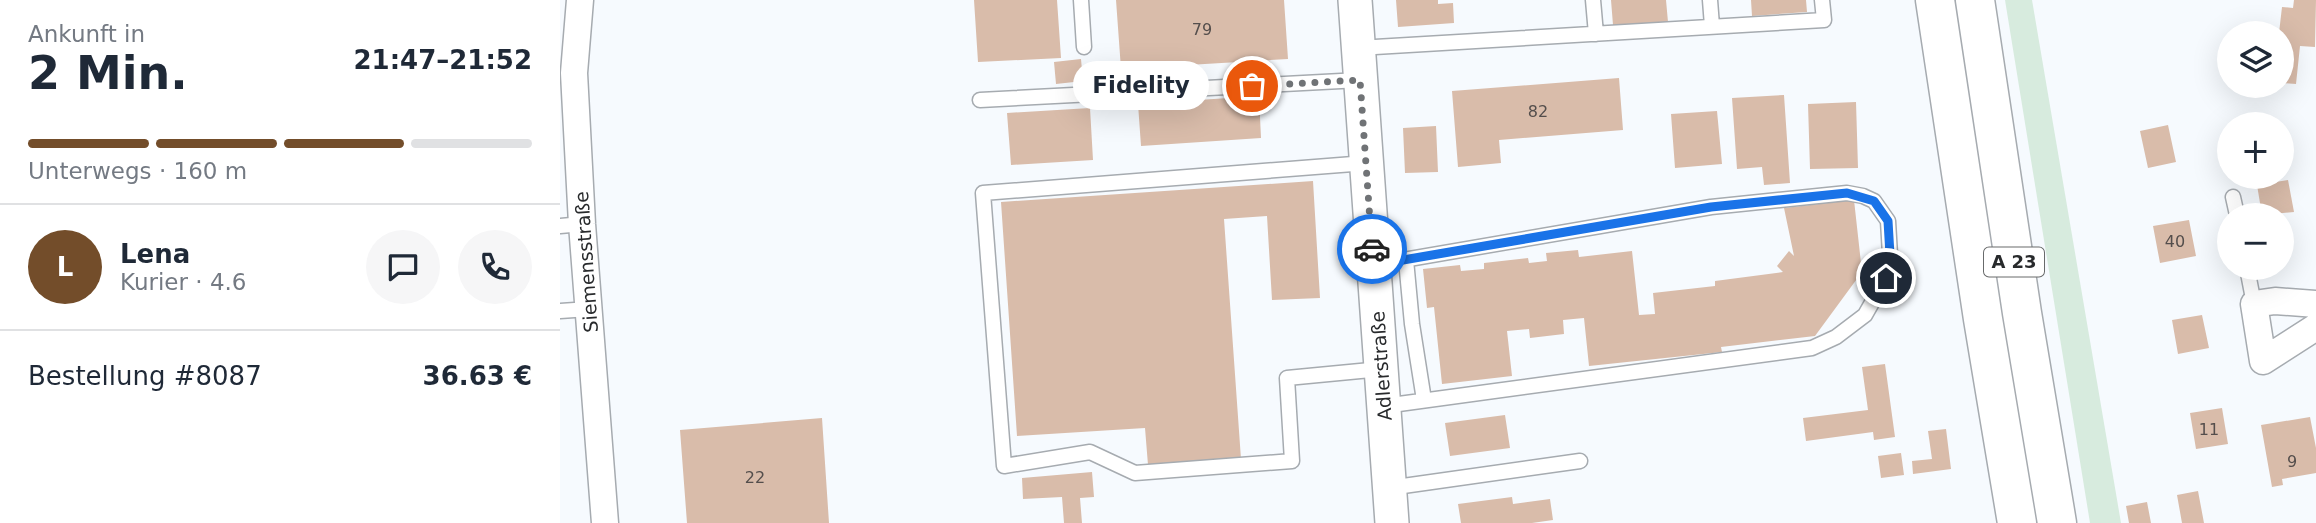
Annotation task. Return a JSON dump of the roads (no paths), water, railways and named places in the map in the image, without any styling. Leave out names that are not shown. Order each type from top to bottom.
[{"type":"highway","name":"A 23","points":[[1935,0],[2017,523]]},
{"type":"highway","name":"A 23","points":[[1975,0],[2057,523]]},
{"type":"street","name":"Siemensstraße","points":[[580,0],[574,73],[571,225],[589,309],[605,523]]},
{"type":"street","name":"Adlerstraße","points":[[1355,0],[1392,523]]},
{"type":"street","points":[[2316,304],[2275,301],[2254,304],[2263,361],[2316,327]]},
{"type":"lane","points":[[1081,0],[1084,47]]},
{"type":"lane","points":[[1593,0],[1596,34]]},
{"type":"lane","points":[[1710,0],[1712,26]]},
{"type":"lane","points":[[980,100],[1359,64],[1596,34],[1824,19],[1822,0]]},
{"type":"lane","points":[[1366,163],[983,193],[1004,466],[1090,452],[1135,473],[1292,461],[1287,378],[1381,369]]},
{"type":"lane","points":[[1374,265],[1711,207],[1847,193],[1874,201],[1888,221],[1890,255],[1886,278],[1865,315],[1836,337],[1812,348],[1384,406]]},
{"type":"lane","points":[[2234,197],[2235,203]]},
{"type":"lane","points":[[1406,260],[1412,324],[1424,400]]},
{"type":"lane","points":[[2249,280],[2254,304]]},
{"type":"lane","points":[[560,311],[589,309]]},
{"type":"lane","points":[[1389,488],[1580,461]]},
{"type":"place","name":"Fidelity","points":[[1252,86]]}]
